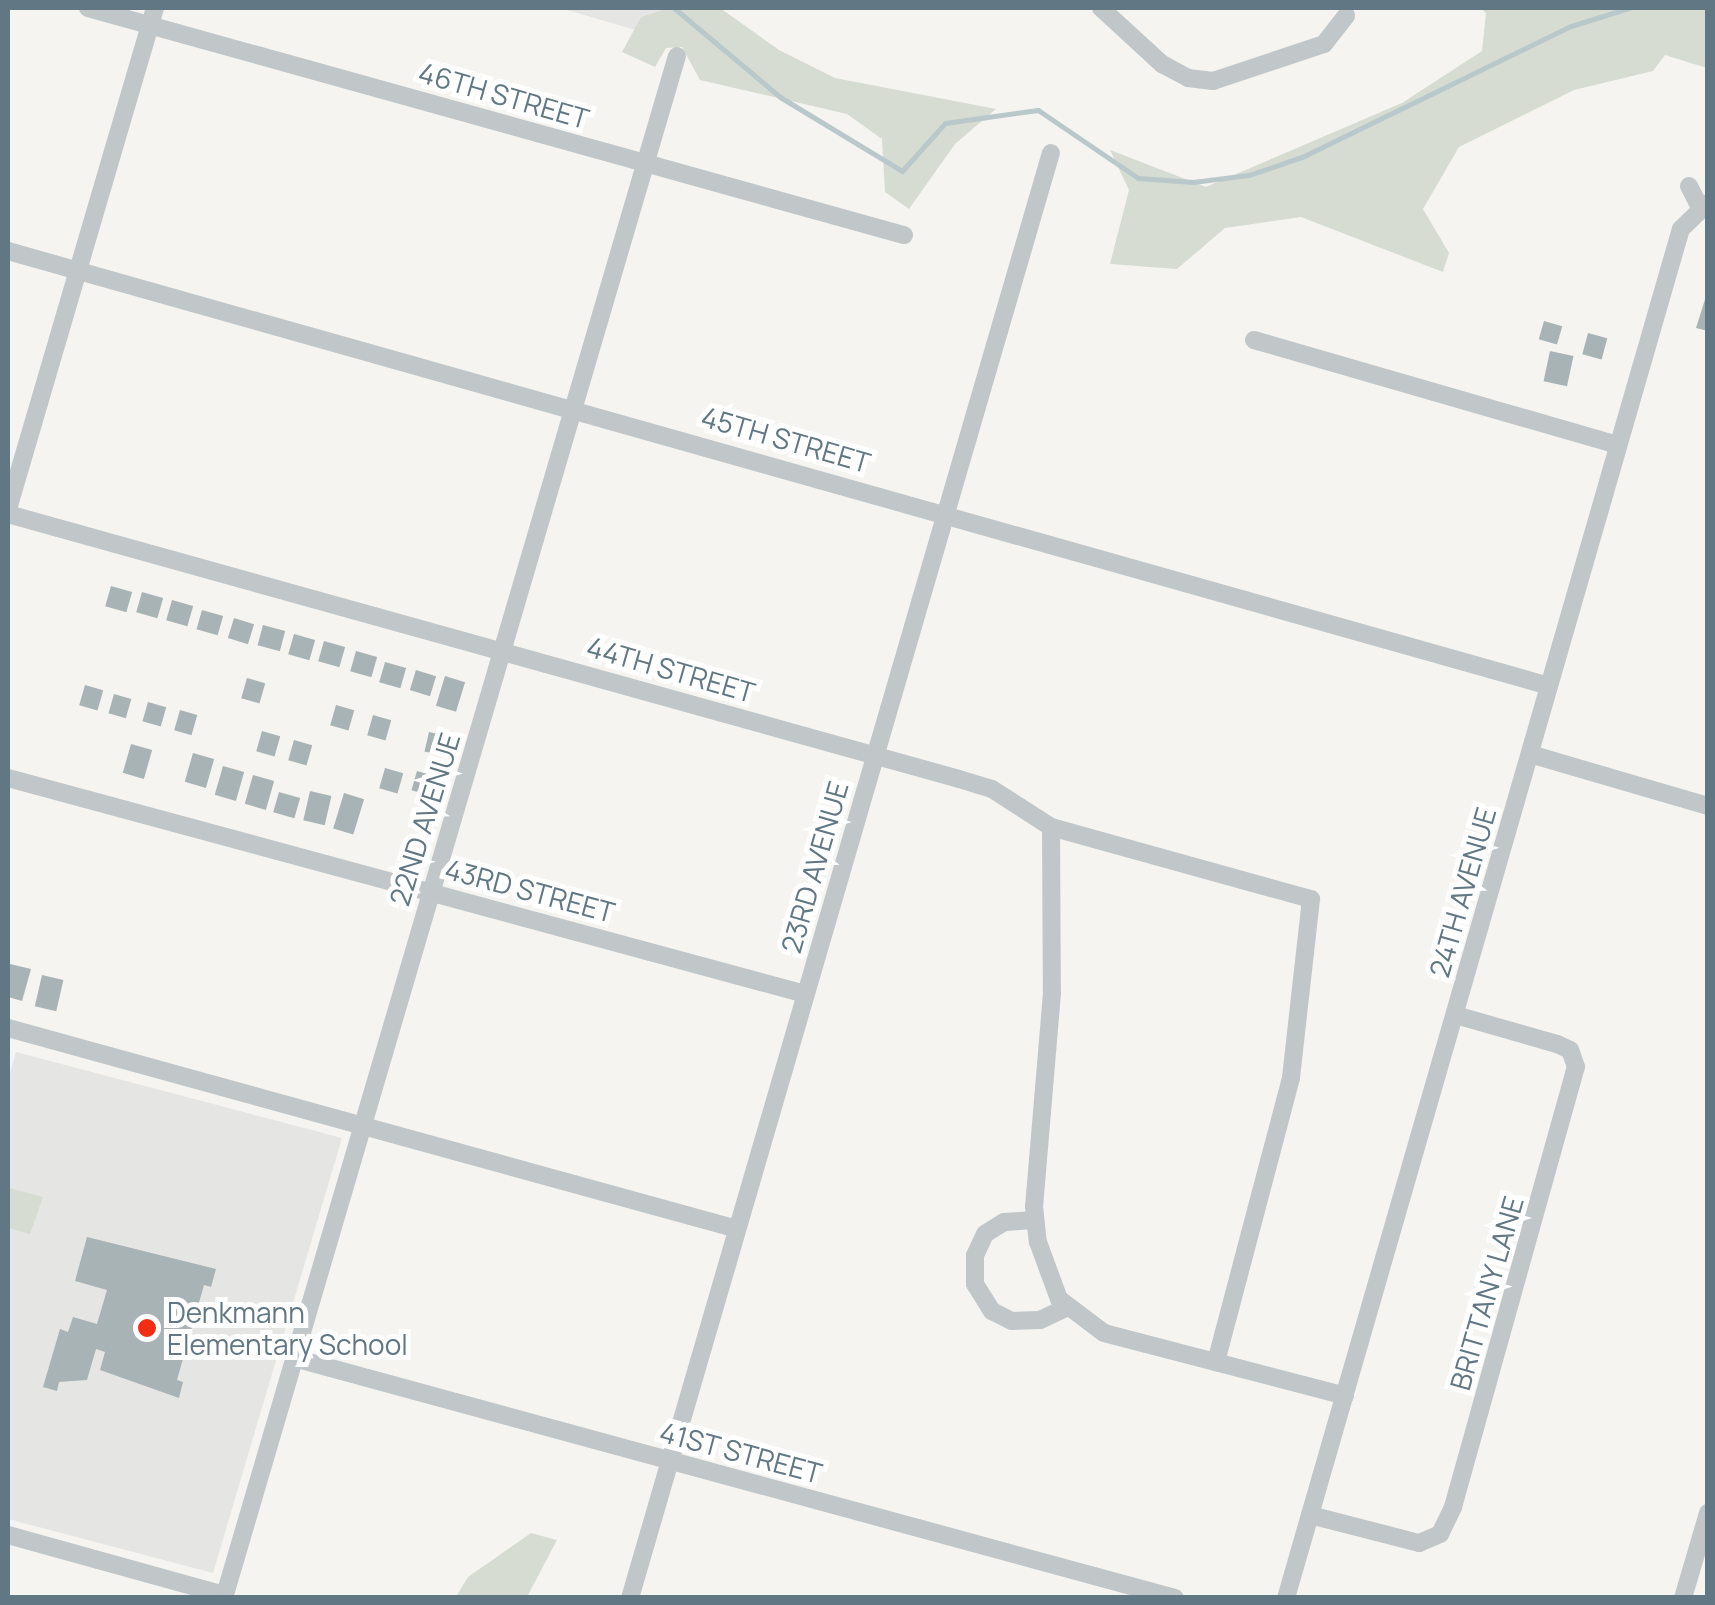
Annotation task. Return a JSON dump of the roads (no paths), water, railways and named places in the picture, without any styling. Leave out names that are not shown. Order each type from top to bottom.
[{"type":"street","name":"46TH STREET","points":[[88,8],[152,16],[646,164],[904,236]]},
{"type":"street","points":[[1100,8],[1162,64],[1188,78],[1213,82],[1324,44],[1346,16]]},
{"type":"street","points":[[8,512],[152,16]]},
{"type":"street","name":"22ND AVENUE","points":[[224,1596],[677,56]]},
{"type":"street","name":"23RD AVENUE","points":[[630,1598],[1051,153]]},
{"type":"street","points":[[1689,186],[1703,205]]},
{"type":"street","name":"24TH AVENUE","points":[[1286,1598],[1681,228],[1703,205]]},
{"type":"street","name":"45TH STREET","points":[[8,250],[946,512],[1549,686]]},
{"type":"street","points":[[1254,340],[1618,445]]},
{"type":"street","name":"44TH STREET","points":[[8,512],[992,790],[1051,827],[1312,899],[1291,1078],[1216,1362]]},
{"type":"street","points":[[1530,754],[1708,806]]},
{"type":"street","name":"43RD STREET","points":[[8,778],[805,994]]},
{"type":"street","points":[[1051,827],[1052,993],[1034,1220],[1066,1308],[1104,1333],[1344,1396]]},
{"type":"street","name":"BRITTANY LANE","points":[[1310,1515],[1418,1543],[1440,1534],[1453,1508],[1576,1067],[1570,1050],[1557,1044],[1455,1015]]},
{"type":"street","points":[[8,1028],[736,1229]]},
{"type":"street","points":[[1034,1220],[1004,1222],[985,1234],[975,1256],[975,1284],[992,1310],[1012,1321],[1040,1320],[1066,1308]]},
{"type":"street","name":"41ST STREET","points":[[294,1358],[1175,1598]]},
{"type":"street","points":[[1683,1598],[1708,1514]]},
{"type":"street","points":[[8,1535],[224,1596]]},
{"type":"waterway","points":[[674,8],[780,97],[902,171],[945,123],[1038,110],[1138,178],[1193,182],[1249,175],[1302,157],[1571,26],[1629,8]]},
{"type":"place","name":"Denkmann Elementary School","points":[[147,1328]]}]
